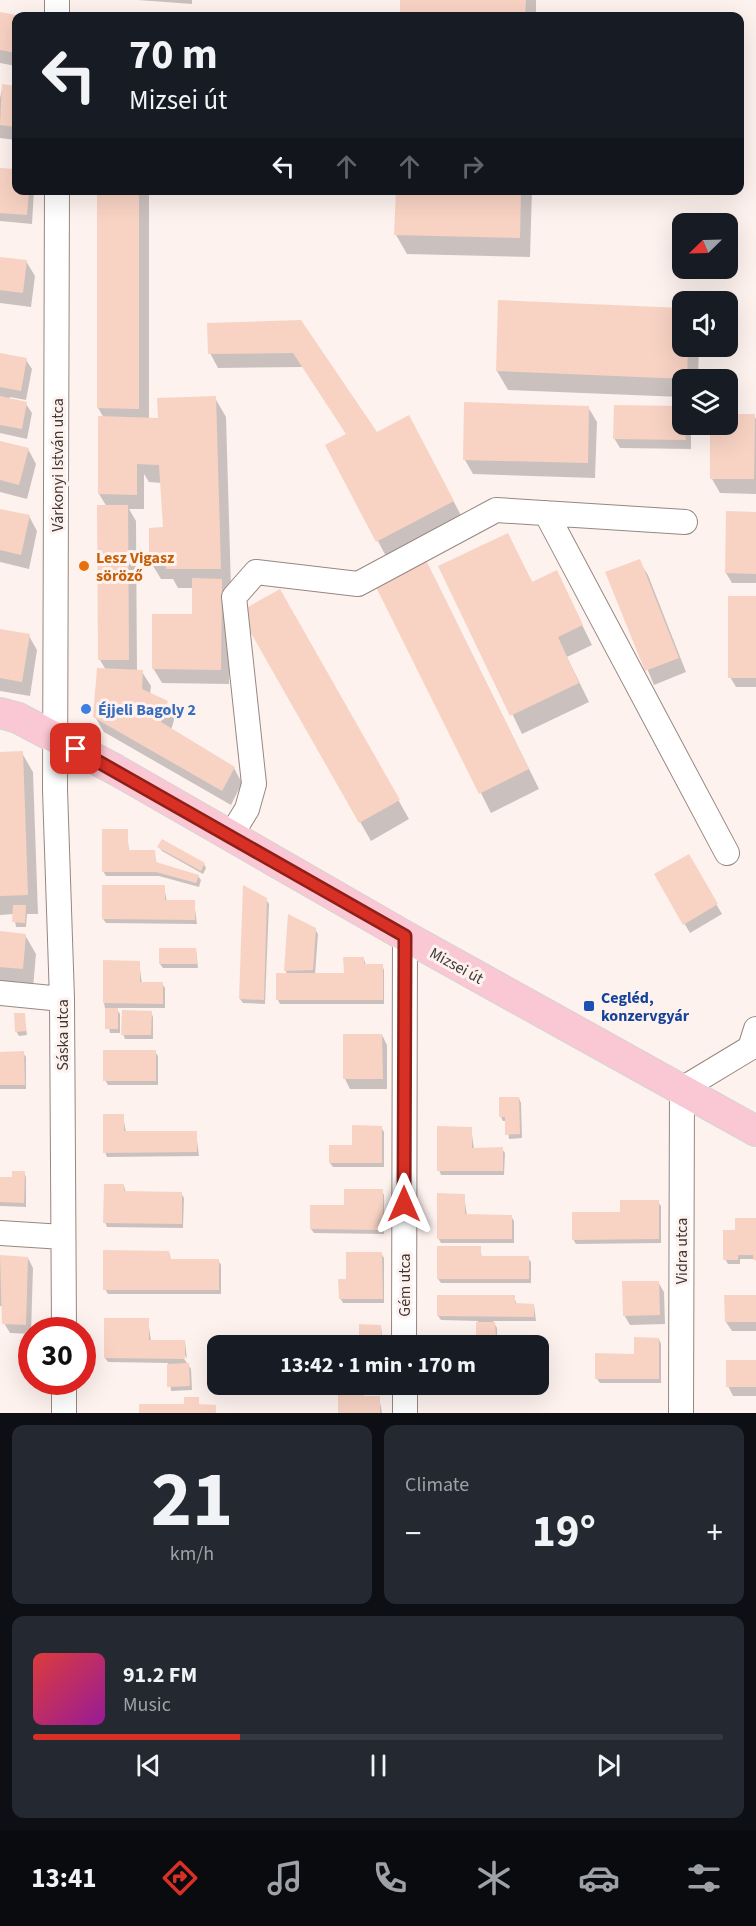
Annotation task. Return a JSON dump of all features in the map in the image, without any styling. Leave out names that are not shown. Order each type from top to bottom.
[{"type":"main road","name":"Mizsei út","points":[[0,713],[18,718],[56,739],[756,1131]]},
{"type":"street","name":"Várkonyi István utca","points":[[56,739],[57,195]]},
{"type":"street","points":[[230,837],[247,809],[254,784],[234,597],[256,572],[358,584],[496,510],[685,522]]},
{"type":"street","points":[[546,513],[727,853]]},
{"type":"street","name":"Sáska utca","points":[[56,739],[55,790],[62,999],[64,1317]]},
{"type":"street","name":"Gém utca","points":[[404,1335],[405,936]]},
{"type":"street","points":[[0,993],[62,999]]},
{"type":"street","points":[[682,1089],[750,1048],[756,1029]]},
{"type":"street","name":"Vidra utca","points":[[681,1413],[682,1089]]},
{"type":"street","points":[[0,1233],[63,1237]]},
{"type":"street","points":[[64,1395],[64,1413]]},
{"type":"street","points":[[405,1395],[405,1413]]},
{"type":"building","points":[[400,0],[526,0],[525,12],[400,12]]},
{"type":"building","points":[[0,12],[12,14],[12,52],[0,50]]},
{"type":"building","points":[[2,84],[12,85],[12,126],[0,125]]},
{"type":"building","points":[[0,168],[12,169],[12,195],[29,195],[27,215],[0,213]]},
{"type":"building","points":[[97,195],[139,195],[139,409],[97,408]]},
{"type":"building","points":[[396,195],[521,195],[520,238],[394,235]]},
{"type":"building","points":[[0,257],[27,260],[23,293],[0,290]]},
{"type":"building","points":[[498,300],[672,308],[672,357],[688,357],[687,369],[672,369],[672,378],[496,371]]},
{"type":"building","points":[[301,320],[377,432],[409,415],[454,501],[376,542],[325,445],[346,434],[293,353],[208,354],[207,323]]},
{"type":"building","points":[[0,353],[27,358],[21,391],[0,387]]},
{"type":"building","points":[[0,396],[27,402],[22,429],[0,425]]},
{"type":"building","points":[[216,396],[221,569],[166,569],[165,561],[149,561],[149,528],[163,527],[159,465],[137,464],[137,495],[98,494],[98,416],[158,418],[157,398]]},
{"type":"building","points":[[464,402],[589,406],[588,463],[463,460]]},
{"type":"building","points":[[614,405],[672,406],[672,435],[685,435],[686,440],[613,439]]},
{"type":"building","points":[[738,414],[755,414],[754,479],[710,479],[710,435],[738,435]]},
{"type":"building","points":[[0,441],[29,448],[19,485],[0,480]]},
{"type":"building","points":[[97,505],[128,505],[129,660],[98,660]]},
{"type":"building","points":[[0,509],[30,515],[21,555],[0,550]]},
{"type":"building","points":[[726,511],[756,512],[756,574],[725,573]]},
{"type":"building","points":[[508,533],[532,582],[557,570],[583,625],[558,637],[579,683],[510,716],[438,566]]},
{"type":"building","points":[[425,558],[529,769],[479,794],[374,583]]},
{"type":"building","points":[[640,559],[679,658],[645,671],[605,572]]},
{"type":"building","points":[[192,578],[222,579],[221,670],[152,669],[152,614],[192,614]]},
{"type":"building","points":[[280,589],[400,800],[359,823],[239,612]]},
{"type":"building","points":[[728,596],[756,596],[756,678],[728,678]]},
{"type":"building","points":[[0,629],[30,634],[22,682],[0,678]]},
{"type":"building","points":[[97,668],[143,670],[142,689],[168,701],[161,722],[235,767],[222,791],[93,717]]},
{"type":"building","points":[[23,751],[28,895],[0,896],[0,752]]},
{"type":"building","points":[[102,829],[128,829],[128,850],[155,850],[156,862],[199,875],[196,883],[156,872],[102,872]]},
{"type":"building","points":[[162,839],[205,863],[201,871],[157,847]]},
{"type":"building","points":[[689,854],[718,904],[683,925],[654,874]]},
{"type":"building","points":[[102,885],[165,885],[165,900],[195,900],[195,920],[102,919]]},
{"type":"building","points":[[243,885],[267,898],[264,1000],[239,999]]},
{"type":"building","points":[[13,905],[26,905],[25,923],[12,922]]},
{"type":"building","points":[[288,914],[316,928],[313,970],[284,971]]},
{"type":"building","points":[[0,931],[26,934],[23,969],[0,967]]},
{"type":"building","points":[[159,948],[196,948],[197,964],[159,964]]},
{"type":"building","points":[[343,957],[364,957],[364,964],[383,964],[383,1000],[276,1000],[276,973],[344,973]]},
{"type":"building","points":[[103,960],[140,961],[140,982],[163,982],[163,1004],[103,1003]]},
{"type":"building","points":[[105,1008],[118,1008],[118,1029],[105,1029]]},
{"type":"building","points":[[122,1010],[152,1011],[151,1035],[121,1035]]},
{"type":"building","points":[[14,1013],[25,1013],[26,1031],[15,1032]]},
{"type":"building","points":[[343,1034],[382,1034],[383,1079],[343,1079]]},
{"type":"building","points":[[103,1050],[156,1050],[156,1081],[103,1081]]},
{"type":"building","points":[[24,1051],[25,1085],[0,1085],[0,1052]]},
{"type":"building","points":[[499,1097],[519,1097],[520,1134],[505,1135],[505,1117],[499,1117]]},
{"type":"building","points":[[103,1114],[124,1114],[124,1131],[197,1131],[197,1152],[103,1153]]},
{"type":"building","points":[[352,1125],[382,1126],[382,1163],[329,1163],[329,1145],[352,1145]]},
{"type":"building","points":[[437,1126],[472,1127],[472,1148],[503,1147],[503,1171],[437,1171]]},
{"type":"building","points":[[12,1171],[25,1171],[24,1203],[0,1202],[0,1177],[12,1177]]},
{"type":"building","points":[[104,1184],[124,1184],[124,1191],[182,1192],[182,1224],[103,1223]]},
{"type":"building","points":[[344,1189],[383,1189],[383,1230],[310,1229],[310,1205],[344,1205]]},
{"type":"building","points":[[437,1193],[465,1194],[465,1214],[512,1215],[512,1239],[437,1239]]},
{"type":"building","points":[[620,1200],[659,1200],[659,1239],[572,1240],[572,1212],[620,1212]]},
{"type":"building","points":[[735,1218],[756,1218],[756,1260],[753,1260],[753,1255],[738,1255],[738,1260],[723,1260],[723,1230],[735,1230]]},
{"type":"building","points":[[437,1246],[481,1246],[481,1256],[529,1256],[529,1279],[437,1279]]},
{"type":"building","points":[[103,1250],[169,1251],[170,1259],[219,1259],[219,1290],[103,1290]]},
{"type":"building","points":[[346,1252],[382,1252],[383,1299],[339,1299],[338,1279],[346,1279]]},
{"type":"building","points":[[0,1255],[28,1257],[26,1317],[18,1317],[18,1325],[2,1324]]},
{"type":"building","points":[[622,1281],[659,1281],[660,1315],[623,1316]]},
{"type":"building","points":[[437,1295],[515,1295],[515,1303],[534,1304],[534,1317],[437,1316]]},
{"type":"building","points":[[724,1295],[756,1295],[756,1322],[725,1322]]},
{"type":"building","points":[[104,1318],[149,1318],[149,1340],[185,1340],[185,1359],[104,1358]]},
{"type":"building","points":[[476,1322],[495,1322],[496,1335],[476,1335]]},
{"type":"building","points":[[359,1324],[381,1325],[381,1335],[359,1335]]},
{"type":"building","points":[[634,1337],[659,1338],[659,1379],[595,1379],[595,1353],[634,1354]]},
{"type":"building","points":[[726,1360],[756,1360],[756,1387],[726,1387]]},
{"type":"building","points":[[189,1363],[190,1386],[167,1387],[167,1364]]},
{"type":"building","points":[[338,1395],[380,1396],[380,1413],[338,1413]]},
{"type":"building","points":[[184,1397],[199,1397],[199,1404],[216,1405],[216,1413],[139,1413],[139,1404],[184,1404]]},
{"type":"place","name":"Lesz Vigasz söröző","points":[[84,566]]},
{"type":"place","name":"Éjjeli Bagoly 2","points":[[86,709]]},
{"type":"place","name":"Cegléd, konzervgyár","points":[[589,1006]]},
{"type":"route","points":[[76,749],[405,936],[403,969],[404,1204]]}]
